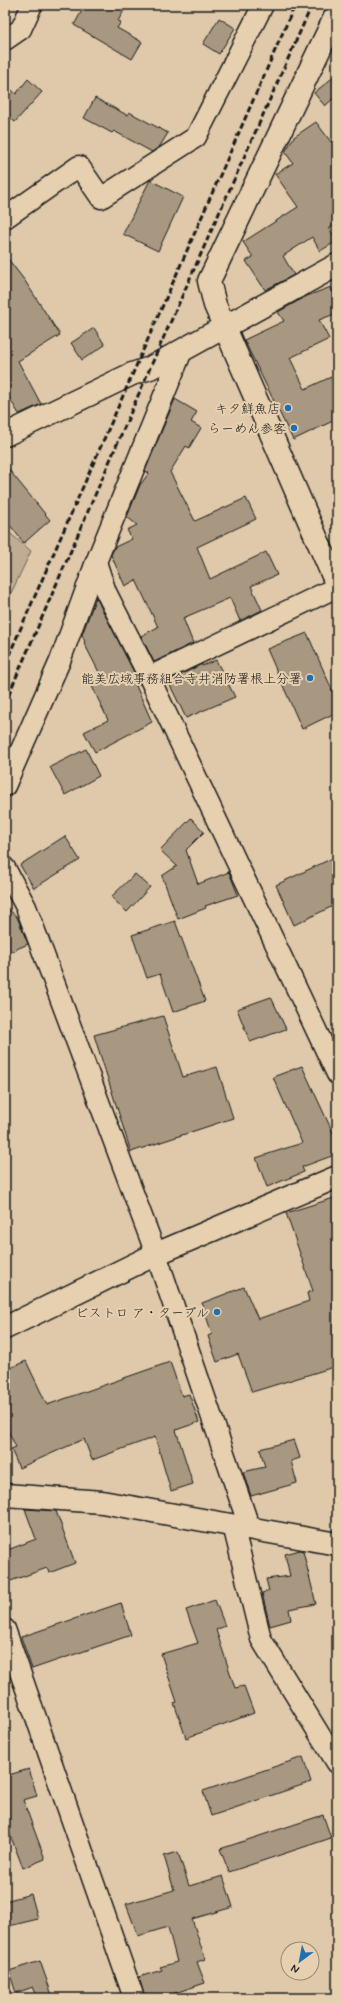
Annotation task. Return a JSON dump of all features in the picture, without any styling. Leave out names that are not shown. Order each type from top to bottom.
[{"type":"street","points":[[5,40],[21,29],[32,5]]},
{"type":"street","points":[[5,218],[79,166],[101,198],[196,137],[263,5]]},
{"type":"street","points":[[149,677],[337,586],[215,304],[209,281],[337,13]]},
{"type":"street","points":[[5,435],[132,374],[150,368],[336,267]]},
{"type":"street","points":[[5,786],[60,660],[96,562],[182,351]]},
{"type":"street","points":[[96,562],[106,592],[149,677],[337,1074]]},
{"type":"street","points":[[5,868],[26,907],[156,1254],[241,1527],[261,1639],[337,1763]]},
{"type":"street","points":[[5,1328],[156,1254],[337,1177]]},
{"type":"street","points":[[5,1495],[102,1502],[337,1544]]},
{"type":"street","points":[[5,1629],[134,1998]]},
{"type":"shaded area","points":[[5,529],[31,551],[5,606]]},
{"type":"building","points":[[85,5],[127,5],[118,21],[121,22],[117,28],[142,42],[132,59],[74,25]]},
{"type":"building","points":[[219,18],[235,28],[219,54],[203,44]]},
{"type":"building","points":[[337,74],[337,95],[325,106],[314,93]]},
{"type":"building","points":[[28,79],[42,92],[15,122],[5,113],[5,84],[16,94]]},
{"type":"building","points":[[95,98],[127,115],[129,112],[168,133],[160,146],[152,152],[114,131],[112,133],[84,118]]},
{"type":"building","points":[[316,122],[331,142],[337,139],[337,224],[329,228],[337,241],[320,251],[312,237],[283,256],[294,275],[265,290],[246,261],[253,257],[243,242],[298,207],[275,174],[293,163],[285,152],[294,137]]},
{"type":"building","points":[[150,180],[183,197],[158,251],[123,234]]},
{"type":"building","points":[[5,255],[25,281],[60,335],[18,361],[41,404],[19,414],[5,391]]},
{"type":"building","points":[[331,287],[337,301],[337,313],[319,320],[329,339],[290,358],[305,389],[331,377],[337,394],[337,419],[293,440],[244,340],[284,321],[278,312],[307,296]]},
{"type":"building","points":[[94,328],[105,345],[82,360],[71,343]]},
{"type":"building","points":[[175,399],[197,412],[191,422],[201,428],[189,448],[186,446],[170,472],[195,521],[246,498],[256,519],[197,547],[210,579],[266,552],[277,575],[251,586],[262,610],[240,621],[230,598],[183,618],[193,643],[154,662],[141,636],[158,627],[136,580],[125,586],[111,555],[115,547],[132,539],[127,530],[137,525],[127,517],[140,485],[149,473],[145,471]]},
{"type":"building","points":[[5,465],[50,520],[24,543],[5,519]]},
{"type":"building","points":[[96,597],[140,684],[136,686],[152,722],[95,752],[84,732],[108,720],[90,682],[101,676],[84,643],[85,642],[82,635]]},
{"type":"building","points":[[307,633],[337,701],[337,712],[302,729],[267,649]]},
{"type":"building","points":[[216,660],[235,697],[186,718],[168,681],[202,664],[202,666]]},
{"type":"building","points":[[86,749],[99,776],[65,795],[50,767]]},
{"type":"building","points":[[191,818],[204,832],[186,850],[198,884],[229,872],[238,895],[205,906],[206,908],[178,919],[162,876],[177,866],[160,850]]},
{"type":"building","points":[[65,836],[80,860],[34,888],[20,865]]},
{"type":"building","points":[[337,856],[337,904],[294,925],[276,885]]},
{"type":"building","points":[[135,874],[150,887],[127,912],[111,897]]},
{"type":"building","points":[[5,906],[17,917],[28,944],[5,954]]},
{"type":"building","points":[[175,921],[205,1001],[173,1012],[160,974],[147,978],[132,935]]},
{"type":"building","points":[[271,997],[286,1029],[250,1042],[237,1009]]},
{"type":"building","points":[[163,1016],[183,1077],[217,1067],[233,1118],[131,1152],[94,1035]]},
{"type":"building","points":[[302,1066],[333,1133],[337,1131],[337,1154],[302,1167],[304,1172],[267,1187],[256,1158],[302,1143],[273,1077]]},
{"type":"building","points":[[337,1197],[337,1366],[252,1392],[238,1354],[217,1362],[208,1336],[212,1334],[202,1303],[244,1287],[258,1319],[309,1301],[307,1293],[313,1291],[286,1213]]},
{"type":"building","points":[[26,1361],[47,1405],[170,1362],[182,1396],[189,1394],[199,1422],[176,1430],[193,1484],[171,1491],[155,1437],[92,1460],[84,1439],[19,1468],[11,1449],[16,1447],[5,1425],[5,1370]]},
{"type":"building","points":[[294,1440],[300,1458],[291,1461],[297,1483],[251,1496],[243,1472],[265,1467],[260,1449]]},
{"type":"building","points":[[25,1509],[56,1511],[75,1563],[49,1573],[47,1568],[5,1583],[5,1551],[36,1539]]},
{"type":"building","points":[[300,1550],[303,1551],[316,1604],[289,1609],[291,1620],[270,1626],[262,1593],[269,1591],[266,1579],[290,1576],[285,1554]]},
{"type":"building","points":[[215,1600],[225,1626],[216,1630],[235,1688],[244,1686],[254,1713],[186,1738],[174,1703],[177,1702],[161,1654],[198,1643],[186,1610]]},
{"type":"building","points":[[121,1603],[131,1635],[32,1669],[21,1637]]},
{"type":"building","points":[[303,1757],[311,1782],[211,1816],[203,1791]]},
{"type":"building","points":[[29,1769],[37,1796],[23,1800],[45,1859],[23,1868],[7,1827],[5,1827],[5,1776]]},
{"type":"building","points":[[323,1815],[331,1838],[229,1872],[220,1849]]},
{"type":"building","points":[[178,1852],[189,1886],[223,1876],[233,1907],[192,1919],[205,1959],[197,1962],[205,1983],[160,1998],[145,1998],[139,1977],[162,1970],[160,1967],[177,1962],[168,1927],[138,1936],[126,1904],[174,1890],[164,1856]]},
{"type":"building","points":[[31,1894],[38,1919],[5,1927],[5,1901]]},
{"type":"building","points":[[40,1961],[53,1998],[38,1998],[33,1987],[16,1993],[9,1971]]},
{"type":"railway","points":[[5,664],[295,5]]},
{"type":"railway","points":[[5,703],[150,368],[312,5]]},
{"type":"place","name":"キタ鮮魚店","points":[[288,408]]},
{"type":"place","name":"らーめん参客","points":[[294,428]]},
{"type":"place","name":"能美広域事務組合寺井消防署根上分署","points":[[310,678]]},
{"type":"place","name":"ビストロ ア・ターブル","points":[[217,1312]]}]
